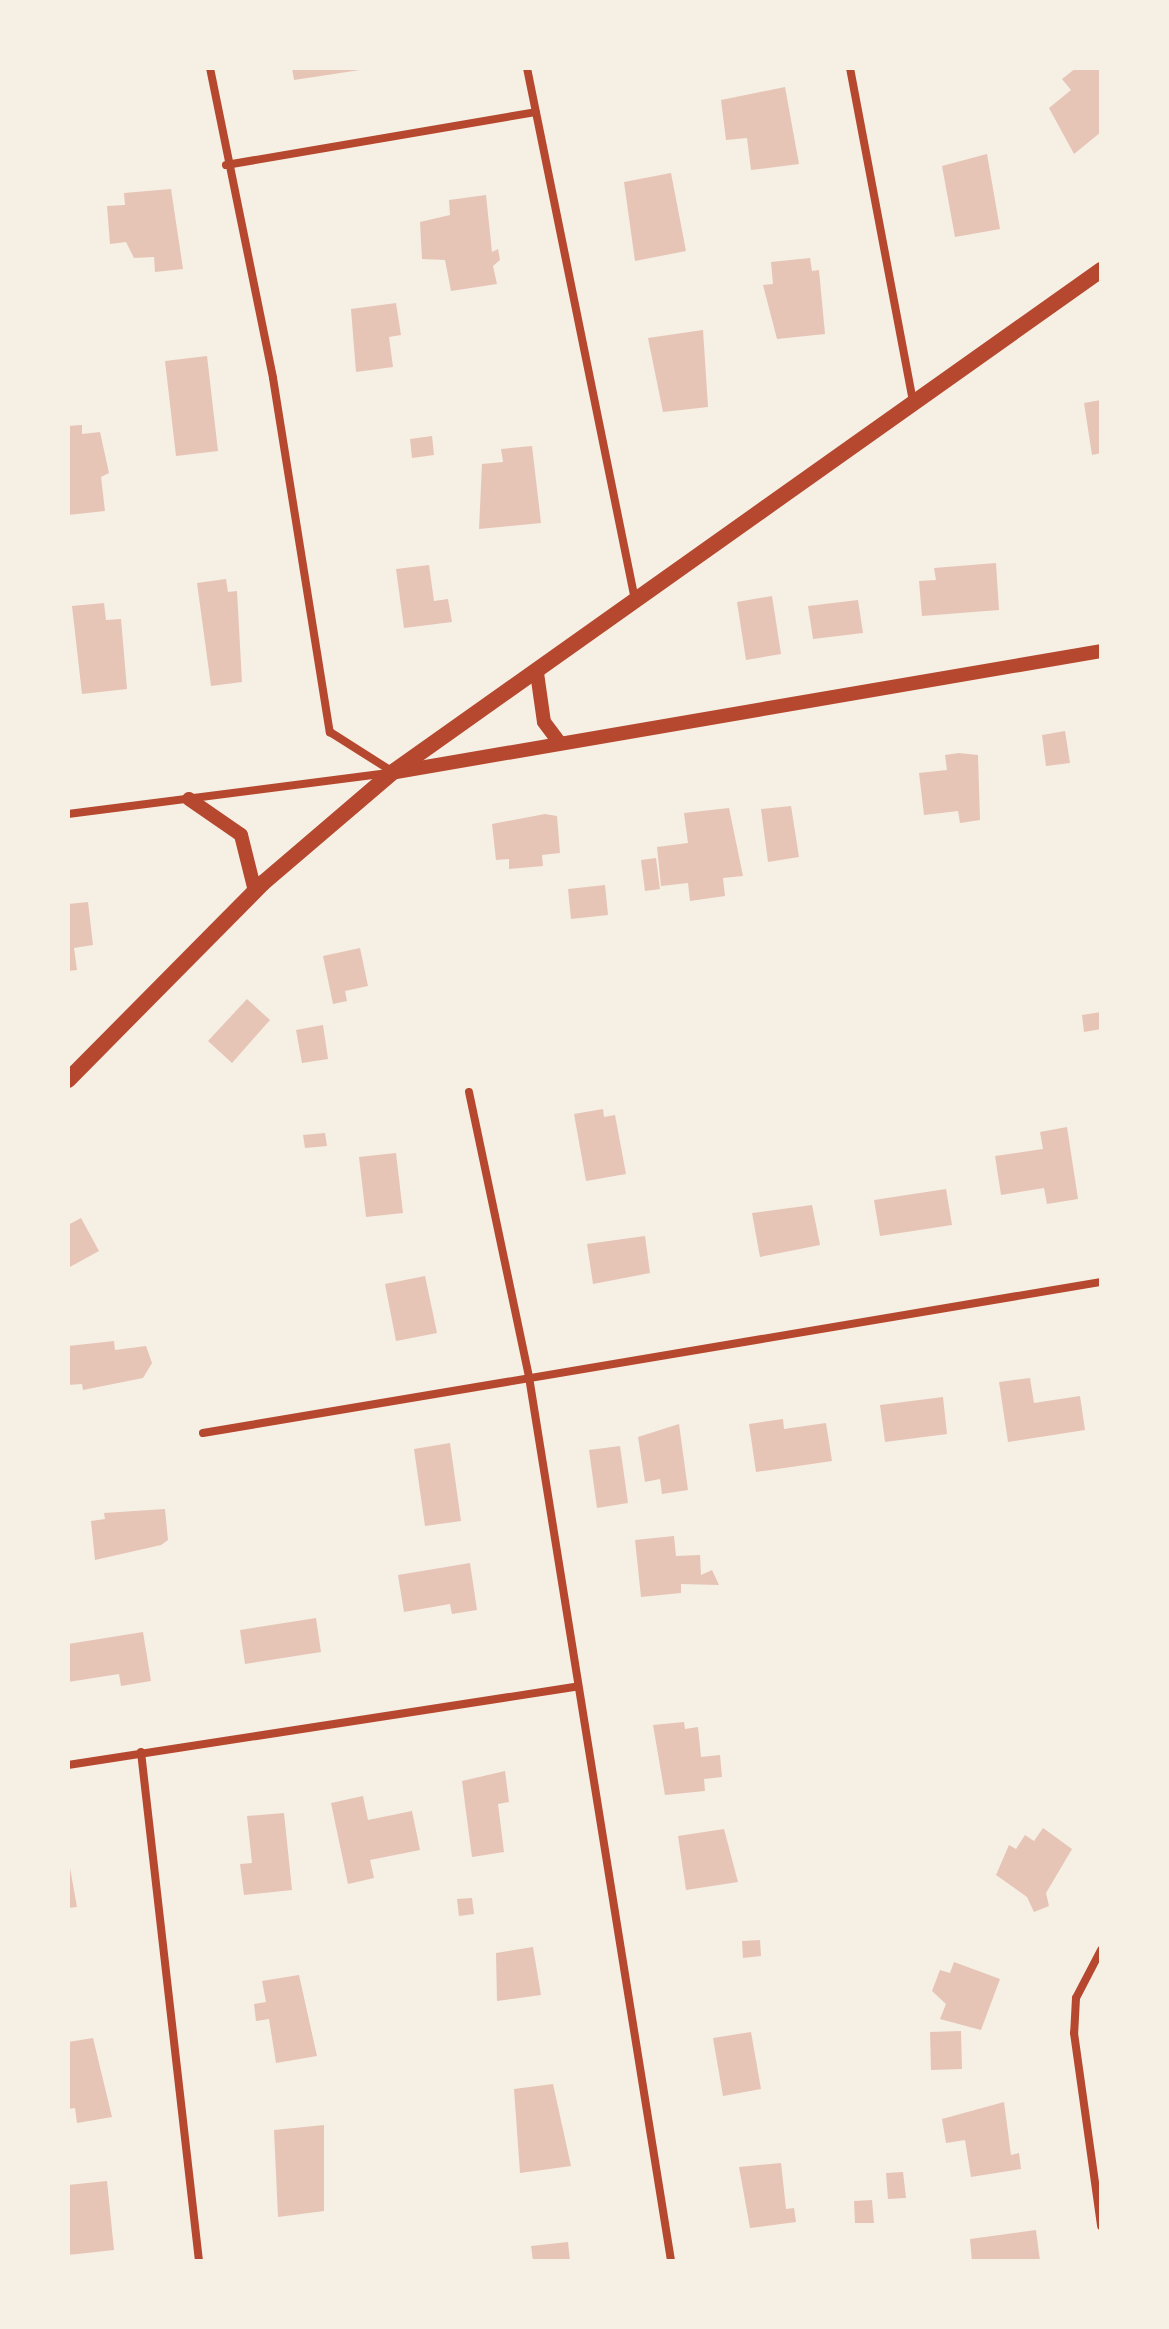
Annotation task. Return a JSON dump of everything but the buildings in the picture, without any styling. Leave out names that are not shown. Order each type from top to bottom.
[{"type":"main road","points":[[68,1080],[255,891],[393,772],[914,408],[1101,270]]},
{"type":"street","points":[[210,68],[226,165],[273,378],[330,732],[393,772]]},
{"type":"street","points":[[527,68],[636,605]]},
{"type":"street","points":[[850,68],[914,408]]},
{"type":"street","points":[[226,165],[535,112]]},
{"type":"street","points":[[68,814],[393,772],[1101,651]]},
{"type":"street","points":[[537,673],[544,722],[559,742]]},
{"type":"street","points":[[189,799],[241,835],[255,891]]},
{"type":"street","points":[[469,1092],[529,1377],[574,1687],[671,2261]]},
{"type":"street","points":[[203,1433],[1101,1282]]},
{"type":"street","points":[[68,1765],[574,1687]]},
{"type":"street","points":[[141,1752],[199,2261]]},
{"type":"street","points":[[1101,1950],[1076,1998],[1074,2033],[1101,2226]]}]
